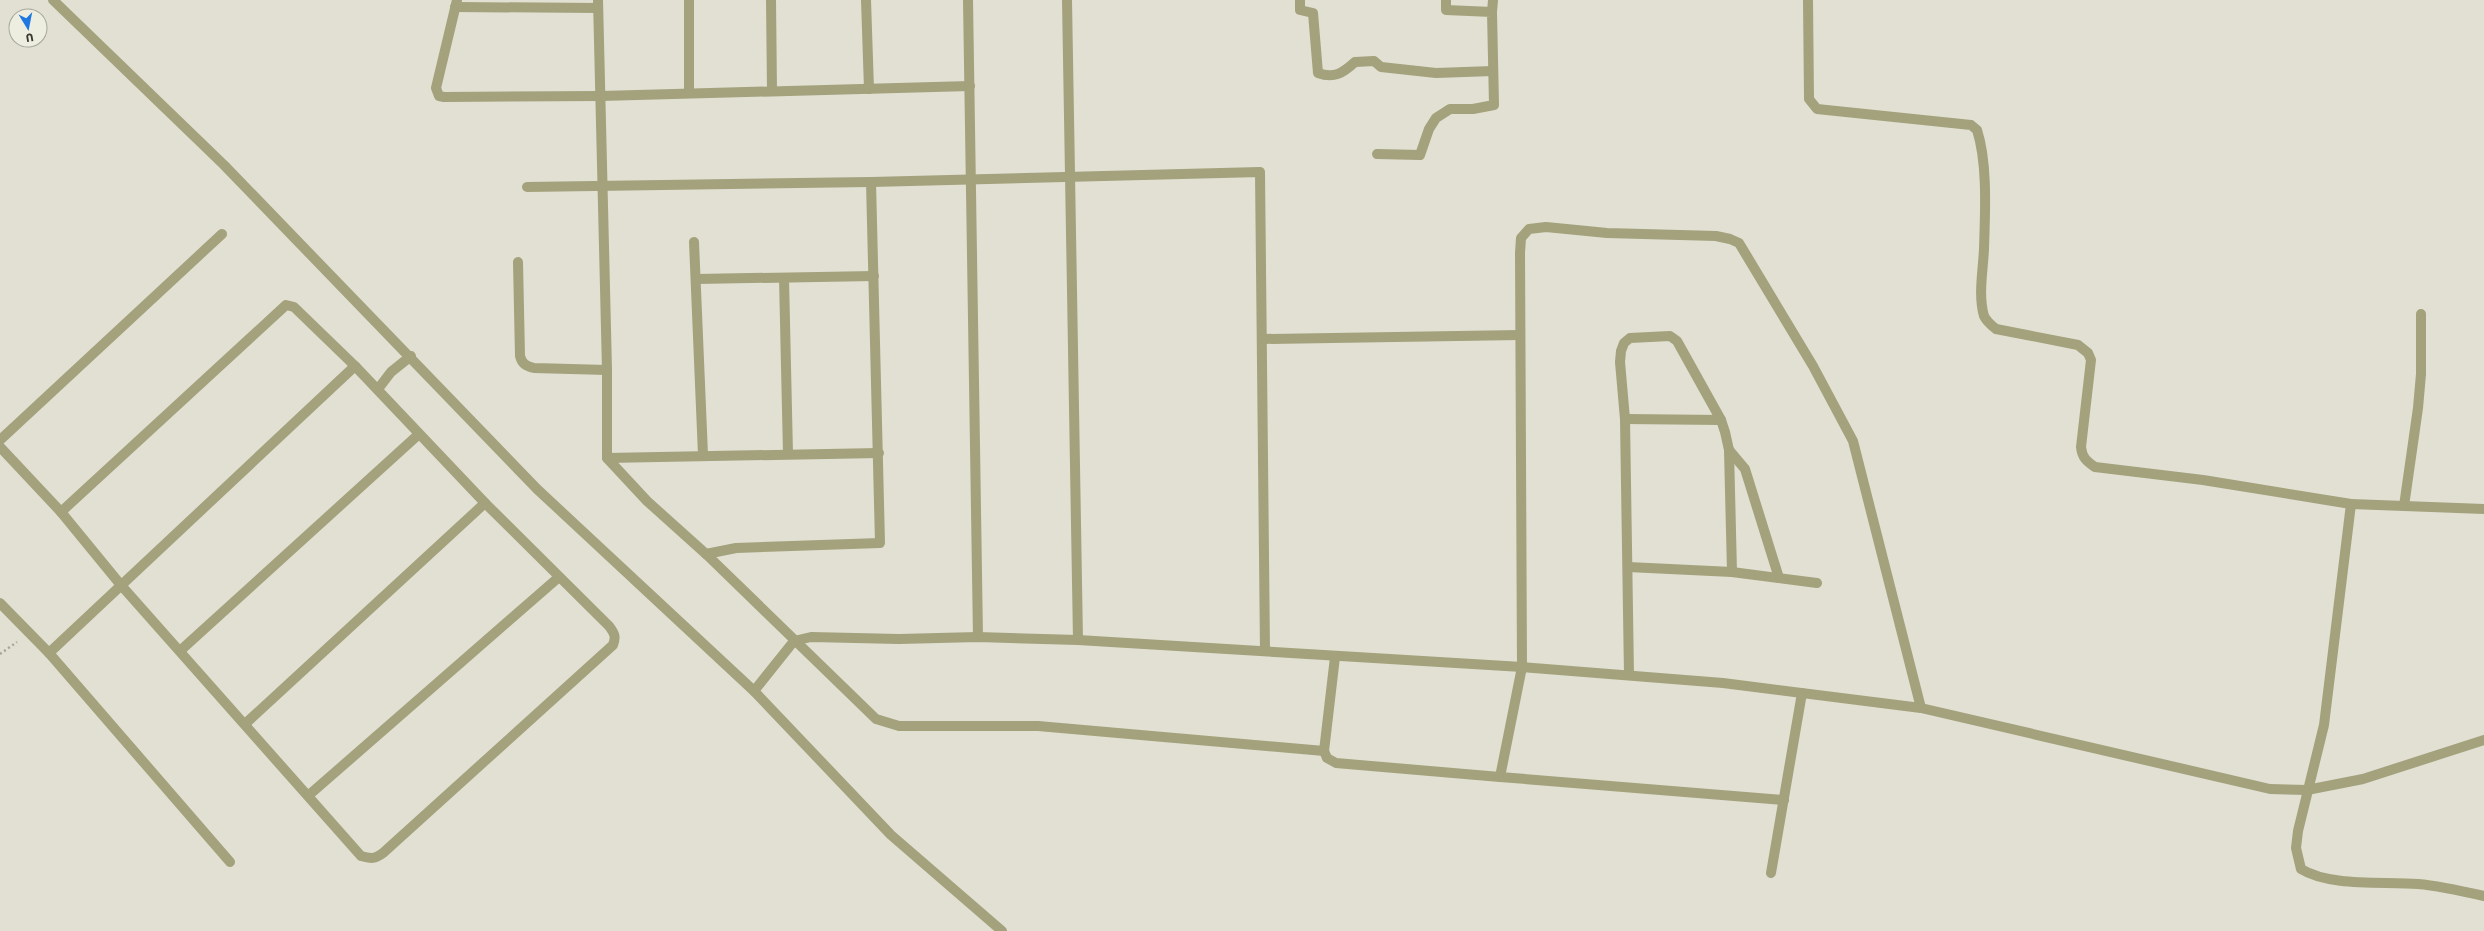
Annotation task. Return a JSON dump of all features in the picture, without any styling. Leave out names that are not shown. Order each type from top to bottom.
[{"type":"street","points":[[53,0],[224,165],[407,359],[537,489],[754,691],[891,835],[1002,931]]},
{"type":"street","points":[[689,0],[689,93]]},
{"type":"street","points":[[771,0],[772,92]]},
{"type":"street","points":[[866,0],[869,89]]},
{"type":"street","points":[[968,0],[978,637]]},
{"type":"street","points":[[1067,0],[1078,640]]},
{"type":"street","points":[[1300,0],[1300,10],[1313,13],[1318,73],[1328,76],[1335,75],[1343,73],[1355,62],[1374,61],[1381,67],[1436,73],[1493,71]]},
{"type":"street","points":[[1446,0],[1446,10],[1492,12]]},
{"type":"street","points":[[1377,154],[1420,155],[1429,129],[1436,118],[1450,109],[1473,109],[1494,105],[1493,0]]},
{"type":"street","points":[[1808,0],[1809,99],[1817,109],[1971,125],[1978,130],[1984,174],[1984,249],[1981,286],[1984,316],[1988,324],[1996,329],[2078,345],[2088,353],[2091,360],[2081,447],[2082,455],[2087,462],[2095,467],[2203,480],[2351,504],[2484,509]]},
{"type":"street","points":[[970,86],[601,96],[439,96],[436,88],[456,4],[598,4],[601,96],[607,370],[607,458],[647,501],[706,554],[876,719],[899,726],[1038,726],[1324,751]]},
{"type":"street","points":[[527,187],[871,182],[1260,172],[1265,651]]},
{"type":"street","points":[[706,554],[736,548],[880,543],[871,182]]},
{"type":"street","points":[[1500,777],[1522,667],[1520,335],[1521,238],[1529,229],[1546,227],[1606,233],[1716,236],[1730,239],[1739,244],[1813,366],[1853,440],[1921,708]]},
{"type":"street","points":[[0,440],[222,234]]},
{"type":"street","points":[[694,242],[703,455]]},
{"type":"street","points":[[518,262],[520,356],[522,362],[526,366],[534,368],[607,370]]},
{"type":"street","points":[[696,279],[874,276]]},
{"type":"street","points":[[784,278],[788,454]]},
{"type":"street","points":[[0,447],[61,512],[120,584],[181,650],[361,856],[376,858],[383,853],[613,646],[615,634],[610,626],[485,503],[378,389],[294,306],[286,305],[61,512]]},
{"type":"street","points":[[2404,506],[2418,408],[2421,374],[2421,314]]},
{"type":"street","points":[[1262,339],[1520,335]]},
{"type":"street","points":[[1629,675],[1625,419],[1620,362],[1621,351],[1624,343],[1630,338],[1654,335],[1670,336],[1677,341],[1721,420],[1729,450],[1732,572]]},
{"type":"street","points":[[378,389],[391,372],[407,359]]},
{"type":"street","points":[[49,653],[120,584],[355,366]]},
{"type":"street","points":[[1625,419],[1721,420]]},
{"type":"street","points":[[181,650],[419,434]]},
{"type":"street","points":[[1729,450],[1745,469],[1779,578]]},
{"type":"street","points":[[607,458],[703,455],[878,453]]},
{"type":"street","points":[[246,724],[485,503]]},
{"type":"street","points":[[2351,504],[2324,726],[2307,790],[2296,848],[2301,869],[2312,876],[2419,884],[2484,896]]},
{"type":"street","points":[[1628,567],[1732,572],[1817,583]]},
{"type":"street","points":[[309,795],[559,577]]},
{"type":"street","points":[[0,603],[49,653],[230,862]]},
{"type":"street","points":[[754,691],[794,641],[811,637],[899,639],[978,637],[1078,640],[1265,651],[1334,657],[1522,667],[1723,683],[1921,708],[2270,789],[2307,790],[2363,779],[2484,740]]},
{"type":"street","points":[[1334,657],[1324,751],[1327,758],[1336,763],[1784,800]]},
{"type":"street","points":[[1771,873],[1802,694]]},
{"type":"path","points":[[0,654],[28,633]]}]
